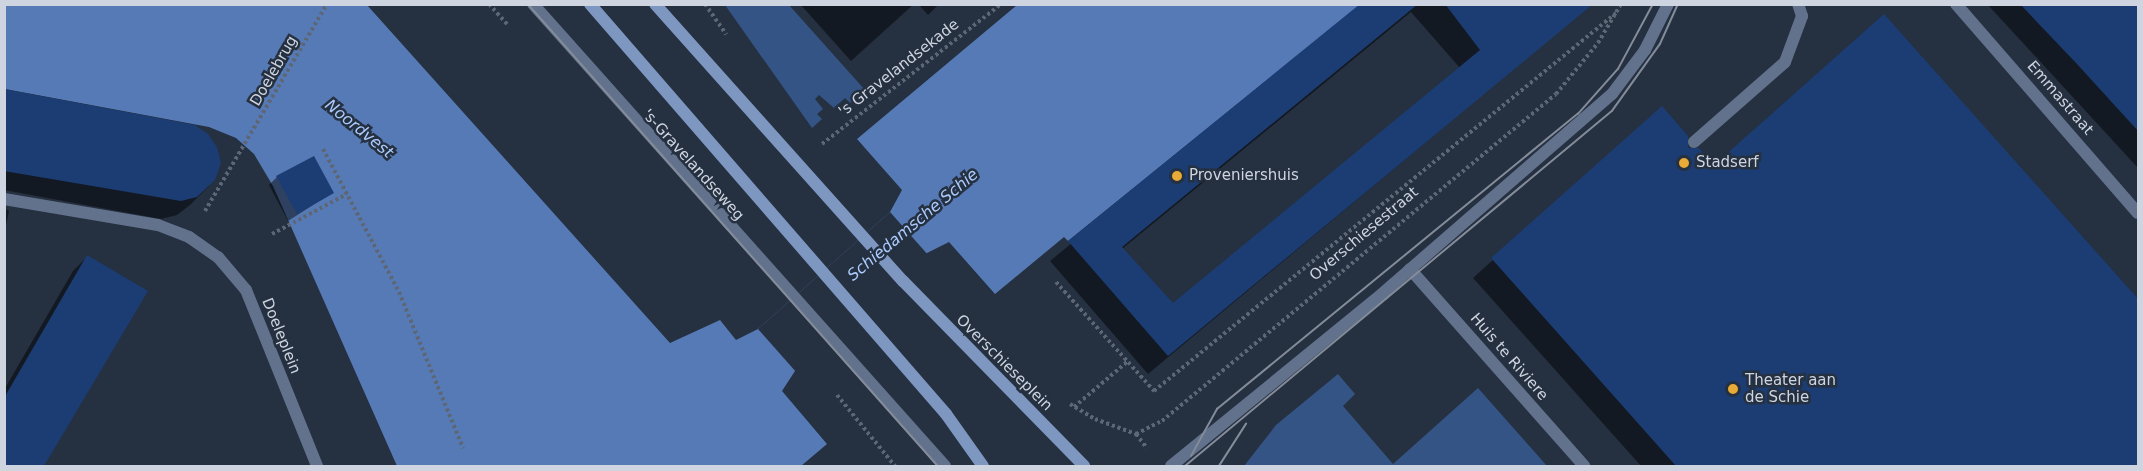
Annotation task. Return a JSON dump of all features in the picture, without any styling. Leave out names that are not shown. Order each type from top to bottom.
[{"type":"main road","name":"'s-Gravelandseweg","points":[[590,4],[946,414],[982,466]]},
{"type":"main road","name":"Overschieseplein","points":[[655,4],[903,280],[1084,466]]},
{"type":"street","name":"'s-Gravelandseweg","points":[[533,4],[832,344],[945,466]]},
{"type":"street","points":[[1172,466],[1410,269],[1612,94],[1645,50],[1668,4]]},
{"type":"street","points":[[1694,142],[1785,62],[1802,16],[1798,4]]},
{"type":"street","name":"Emmastraat","points":[[1956,4],[2139,213]]},
{"type":"street","points":[[4,199],[158,225],[189,237]]},
{"type":"street","name":"Doeleplein","points":[[189,237],[219,257],[246,290],[317,466]]},
{"type":"street","name":"Huis te Riviere","points":[[1410,269],[1584,466]]},
{"type":"path","name":"Doelebrug","points":[[189,237],[327,4]]},
{"type":"path","name":"'s Gravelandsekade","points":[[819,146],[887,90],[1001,4]]},
{"type":"path","name":"Overschiesestraat","points":[[1095,419],[1136,434],[1162,421],[1556,94],[1619,11],[1621,4]]},
{"type":"path","points":[[1056,282],[1154,391],[1619,11]]},
{"type":"path","points":[[323,149],[399,292],[462,448]]},
{"type":"path","points":[[273,234],[347,194]]},
{"type":"path","points":[[1047,428],[1128,361]]},
{"type":"path","points":[[832,388],[895,466]]},
{"type":"shaded area","points":[[725,5],[789,5],[865,90],[850,103],[845,98],[834,108],[819,95],[815,99],[823,109],[817,114],[822,119],[812,128]]},
{"type":"shaded area","points":[[1338,374],[1355,394],[1343,406],[1393,464],[1478,388],[1547,466],[1244,466],[1276,425]]},
{"type":"water","points":[[4,5],[367,5],[670,343],[720,320],[736,340],[758,329],[890,212],[902,190],[857,139],[1017,5],[1360,5],[1068,241],[1064,237],[995,294],[949,242],[927,253],[795,371],[782,391],[827,444],[801,466],[397,466],[273,186],[254,154],[236,138],[209,127],[5,89]]},
{"type":"pier","points":[[890,212],[929,256],[797,373],[758,329]]},
{"type":"building","name":"Proveniershuis","points":[[1360,4],[1418,4],[1122,247],[1173,303],[1480,50],[1445,4],[1593,4],[1168,356],[1068,241]]},
{"type":"building","points":[[2020,4],[2139,4],[2139,132],[2077,64]]},
{"type":"building","points":[[1884,14],[2139,300],[2139,466],[1676,466],[1491,258],[1662,106],[1688,136],[1688,148],[1699,148],[1714,165]]},
{"type":"building","points":[[4,89],[195,125],[208,134],[217,147],[221,163],[215,180],[197,197],[181,201],[4,171]]},
{"type":"building","points":[[314,156],[334,193],[297,214],[276,176]]},
{"type":"building","points":[[87,255],[148,291],[44,466],[4,466],[4,398]]},
{"type":"tram line","points":[[528,4],[938,466]]},
{"type":"tram line","points":[[1191,456],[1217,409],[1578,114],[1618,69],[1653,4]]},
{"type":"tram line","points":[[1185,466],[1612,111],[1660,44],[1678,4]]},
{"type":"tram line","points":[[1219,466],[1246,424]]},
{"type":"place","name":"Stadserf","points":[[1684,163]]},
{"type":"place","name":"Proveniershuis","points":[[1177,176]]},
{"type":"place","name":"Theater aan de Schie","points":[[1733,389]]},
{"type":"water label","name":"Noordvest","points":[[359,129]]},
{"type":"water label","name":"Schiedamsche Schie","points":[[913,225]]}]
